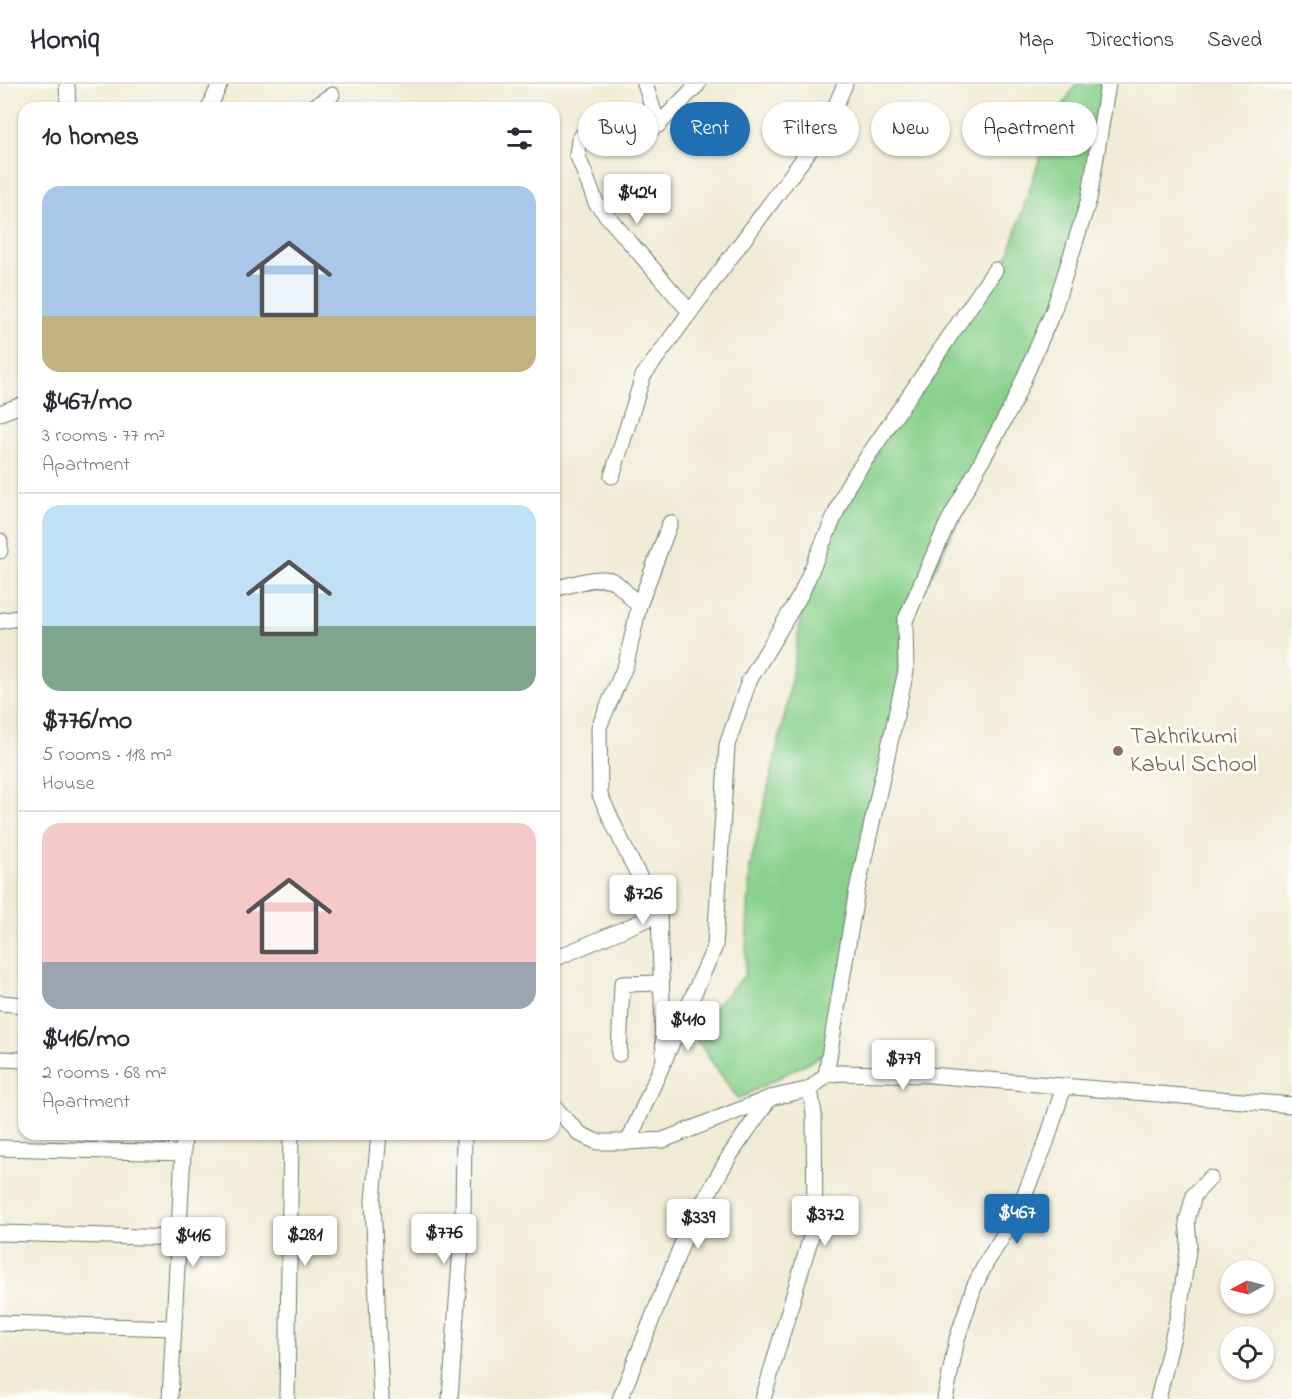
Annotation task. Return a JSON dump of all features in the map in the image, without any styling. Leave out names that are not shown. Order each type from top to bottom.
[{"type":"street","points":[[67,84],[68,102]]},
{"type":"street","points":[[212,102],[220,84]]},
{"type":"street","points":[[645,84],[651,102]]},
{"type":"street","points":[[658,125],[698,84]]},
{"type":"street","points":[[612,476],[643,376],[826,128],[844,84]]},
{"type":"street","points":[[826,1075],[857,890],[906,671],[905,621],[947,524],[1012,406],[1054,309],[1089,199],[1108,84]]},
{"type":"street","points":[[321,102],[332,95]]},
{"type":"street","points":[[578,147],[577,154],[596,203],[690,312]]},
{"type":"street","points":[[628,1142],[715,946],[727,745],[749,681],[801,594],[848,485],[995,270]]},
{"type":"street","points":[[0,413],[18,406]]},
{"type":"street","points":[[664,1064],[659,914],[600,795],[598,727],[626,664],[639,606],[670,524]]},
{"type":"street","points":[[0,541],[0,551]]},
{"type":"street","points":[[560,587],[584,581],[607,579],[614,581],[639,606]]},
{"type":"street","points":[[0,621],[18,618]]},
{"type":"street","points":[[560,956],[659,914]]},
{"type":"street","points":[[619,1054],[622,984],[661,983]]},
{"type":"street","points":[[0,1003],[18,1004]]},
{"type":"street","points":[[0,1059],[18,1060]]},
{"type":"street","points":[[560,1113],[580,1134],[597,1142],[663,1140],[770,1098],[810,1089],[826,1075],[839,1073],[929,1075],[1292,1105]]},
{"type":"street","points":[[945,1399],[957,1339],[974,1287],[1026,1191],[1046,1143],[1065,1086]]},
{"type":"street","points":[[763,1399],[815,1223],[814,1114],[810,1089]]},
{"type":"street","points":[[620,1399],[688,1229],[730,1155],[770,1098]]},
{"type":"street","points":[[170,1399],[184,1140]]},
{"type":"street","points":[[287,1399],[288,1204],[291,1140]]},
{"type":"street","points":[[378,1140],[373,1200],[381,1399]]},
{"type":"street","points":[[450,1399],[463,1219],[464,1140]]},
{"type":"street","points":[[0,1148],[183,1153]]},
{"type":"street","points":[[1158,1399],[1179,1311],[1189,1244],[1187,1221],[1194,1195],[1210,1178]]},
{"type":"street","points":[[0,1233],[178,1238]]},
{"type":"street","points":[[0,1323],[174,1328]]},
{"type":"green space","points":[[1076,84],[1107,84],[1101,152],[1075,270],[998,443],[902,633],[899,696],[826,1053],[738,1099],[691,1032],[745,975],[750,867],[787,705],[808,573],[891,430],[1008,256],[1040,156],[1097,156],[1097,102],[1065,102]]},
{"type":"place","name":"Takhrikumi Kabul School","points":[[1118,751]]}]
